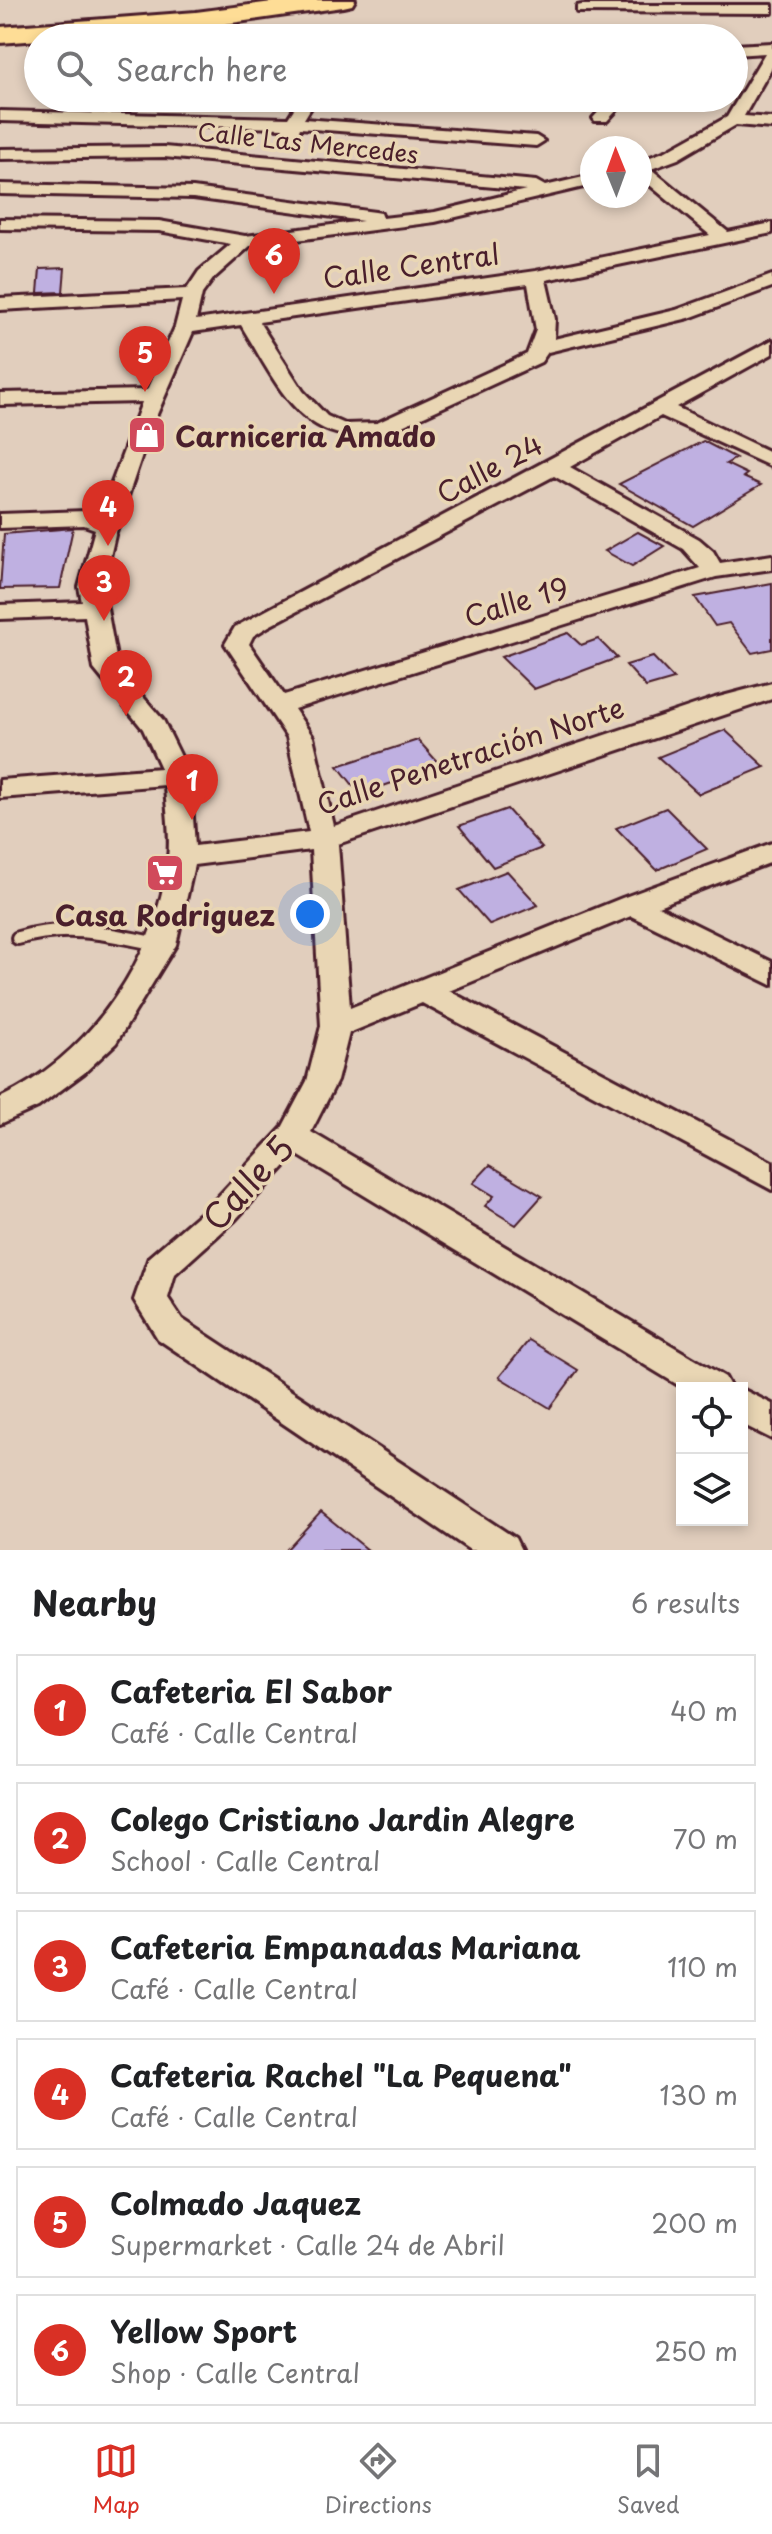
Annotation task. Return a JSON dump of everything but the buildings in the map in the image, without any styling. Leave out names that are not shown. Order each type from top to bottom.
[{"type":"highway","points":[[0,18],[128,12],[223,0]]},
{"type":"highway","points":[[144,24],[343,0]]},
{"type":"highway","points":[[0,35],[24,33]]},
{"type":"street","points":[[582,9],[772,9]]},
{"type":"street","points":[[748,50],[772,51],[748,93]]},
{"type":"street","points":[[164,152],[169,112]]},
{"type":"street","points":[[282,161],[293,123],[300,112]]},
{"type":"street","points":[[601,118],[607,112]]},
{"type":"street","points":[[652,163],[733,120],[738,112]]},
{"type":"street","points":[[0,116],[293,123],[440,156],[536,141]]},
{"type":"street","points":[[733,120],[772,123]]},
{"type":"street","name":"Calle Las Mercedes","points":[[0,154],[164,152],[282,161],[440,156],[564,188]]},
{"type":"street","points":[[435,217],[440,156]]},
{"type":"street","points":[[652,178],[724,238]]},
{"type":"street","points":[[0,224],[159,226],[245,241],[435,217],[580,183]]},
{"type":"street","points":[[0,189],[193,193],[409,221]]},
{"type":"street","name":"Calle Central","points":[[185,327],[536,277],[772,228]]},
{"type":"street","points":[[0,1112],[27,1099],[73,1065],[105,1035],[162,945],[182,857],[177,775],[154,726],[106,669],[91,587],[108,526],[154,396],[185,327],[193,294],[206,275],[245,241]]},
{"type":"street","points":[[536,277],[547,324],[545,347]]},
{"type":"street","points":[[247,319],[304,404],[329,426],[346,431],[382,428],[534,358],[545,347],[682,314],[772,281]]},
{"type":"street","points":[[0,304],[193,294]]},
{"type":"street","name":"Calle 24","points":[[237,644],[243,632],[261,621],[769,351]]},
{"type":"street","points":[[0,399],[154,396]]},
{"type":"street","points":[[661,408],[772,461]]},
{"type":"street","points":[[554,467],[691,544],[705,556],[713,571]]},
{"type":"street","points":[[0,521],[86,518],[108,526]]},
{"type":"street","name":"Calle 19","points":[[280,705],[713,571],[772,562]]},
{"type":"street","points":[[0,612],[95,609]]},
{"type":"street","name":"Calle 5","points":[[237,644],[300,737],[324,839],[336,1026],[322,1081],[293,1137],[224,1211],[161,1267],[151,1300],[170,1329],[502,1550]]},
{"type":"street","name":"Calle Penetración Norte","points":[[182,857],[324,839],[724,704],[772,691]]},
{"type":"street","points":[[0,789],[177,775]]},
{"type":"street","points":[[336,1026],[632,905],[772,852]]},
{"type":"street","points":[[632,905],[772,974]]},
{"type":"street","points":[[422,990],[772,1177]]},
{"type":"street","points":[[293,1137],[703,1382]]},
{"type":"street","points":[[748,1409],[772,1423]]},
{"type":"lane","points":[[18,938],[43,928],[66,927],[162,945]]},
{"type":"place","name":"Yellow Sport","points":[[274,294]]},
{"type":"place","name":"Colmado Jaquez","points":[[145,392]]},
{"type":"place","name":"Carniceria Amado","points":[[147,435]]},
{"type":"place","name":"Cafeteria Rachel \"La Pequena\"","points":[[108,546]]},
{"type":"place","name":"Cafeteria Empanadas Mariana","points":[[104,621]]},
{"type":"place","name":"Colego Cristiano Jardin Alegre","points":[[126,716]]},
{"type":"place","name":"Cafeteria El Sabor","points":[[192,820]]},
{"type":"place","name":"Casa Rodriguez","points":[[165,873]]}]
